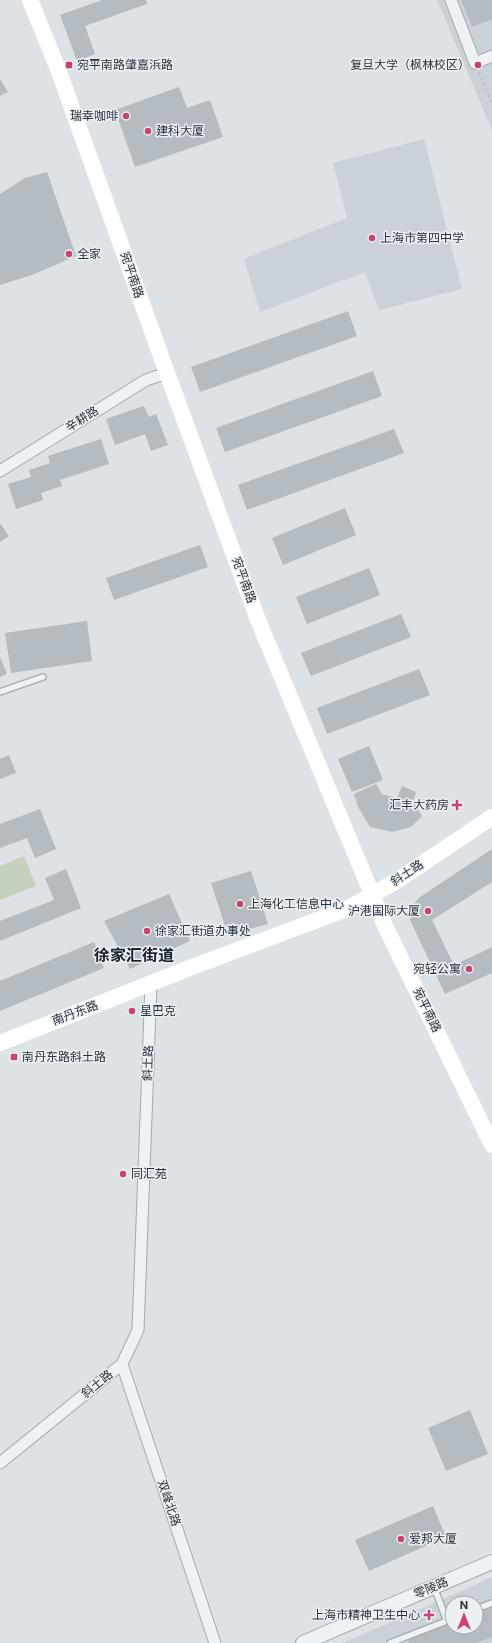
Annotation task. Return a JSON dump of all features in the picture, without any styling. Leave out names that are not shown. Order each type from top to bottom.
[{"type":"main road","name":"宛平南路","points":[[30,0],[58,68],[167,373],[258,620],[386,928],[492,1145]]},
{"type":"main road","name":"斜土路","points":[[151,984],[349,908],[398,880],[492,816]]},
{"type":"main road","name":"南丹东路","points":[[0,1043],[151,984]]},
{"type":"street","points":[[451,0],[475,63],[492,56]]},
{"type":"street","name":"辛耕路","points":[[0,471],[146,380],[167,373]]},
{"type":"street","name":"斜土路","points":[[0,1463],[122,1364],[138,1330],[151,984]]},
{"type":"street","name":"双峰北路","points":[[122,1364],[215,1643]]},
{"type":"street","name":"零陵路","points":[[303,1643],[492,1562]]},
{"type":"lane","points":[[0,692],[43,677]]},
{"type":"lane","points":[[434,1587],[444,1608]]},
{"type":"lane","points":[[390,1643],[444,1622]]},
{"type":"path","points":[[475,63],[492,104]]},
{"type":"shaded area","name":"复旦大学（枫林校区）","points":[[437,0],[492,0],[492,130]]},
{"type":"shaded area","name":"上海市第四中学","points":[[424,139],[462,289],[379,310],[365,272],[260,312],[244,259],[347,218],[333,163]]},
{"type":"shaded area","name":"上海市精神卫生中心","points":[[492,1577],[492,1643],[343,1643],[444,1599],[444,1635],[484,1635],[484,1595],[452,1595]]},
{"type":"green space","points":[[24,856],[36,886],[0,900],[0,866]]},
{"type":"building","points":[[102,0],[146,0],[147,4],[85,26],[95,54],[77,61],[60,15]]},
{"type":"building","points":[[461,0],[492,0],[492,19],[472,27]]},
{"type":"building","points":[[0,79],[8,92],[0,96]]},
{"type":"building","points":[[179,87],[187,108],[210,100],[223,137],[135,167],[115,110]]},
{"type":"building","points":[[47,172],[76,256],[32,275],[0,285],[0,194],[25,178]]},
{"type":"building","points":[[348,311],[357,336],[200,392],[191,367]]},
{"type":"building","points":[[373,371],[382,396],[225,452],[216,428]]},
{"type":"building","points":[[144,406],[149,417],[156,414],[168,445],[151,451],[145,434],[115,445],[106,419]]},
{"type":"building","points":[[394,429],[404,453],[247,510],[238,485]]},
{"type":"building","points":[[101,439],[109,464],[60,480],[62,486],[41,493],[43,500],[16,509],[8,484],[31,477],[29,470],[50,463],[48,456]]},
{"type":"building","points":[[345,508],[356,535],[283,565],[272,538]]},
{"type":"building","points":[[0,523],[9,536],[0,542]]},
{"type":"building","points":[[200,545],[208,567],[114,600],[106,578]]},
{"type":"building","points":[[369,568],[380,595],[307,624],[296,597]]},
{"type":"building","points":[[401,614],[411,637],[311,676],[301,653]]},
{"type":"building","points":[[87,621],[92,661],[11,673],[5,633]]},
{"type":"building","points":[[0,657],[7,674],[0,677]]},
{"type":"building","points":[[419,669],[430,695],[327,734],[317,708]]},
{"type":"building","points":[[369,746],[383,780],[352,792],[338,759]]},
{"type":"building","points":[[9,755],[16,773],[0,779],[0,759]]},
{"type":"building","points":[[376,784],[382,794],[397,798],[402,786],[416,792],[413,801],[422,816],[411,827],[393,832],[370,827],[358,807],[354,794]]},
{"type":"building","points":[[40,809],[56,849],[35,858],[27,838],[0,848],[0,824]]},
{"type":"building","name":"沪港国际大厦","points":[[492,849],[492,882],[432,920],[454,965],[492,947],[492,973],[445,994],[410,920],[411,907],[420,897]]},
{"type":"building","points":[[66,869],[81,908],[0,941],[0,921],[54,900],[45,878]]},
{"type":"building","name":"上海化工信息中心","points":[[251,871],[268,924],[228,935],[211,883]]},
{"type":"building","name":"徐家汇街道办事处","points":[[169,894],[190,941],[130,969],[104,921]]},
{"type":"building","points":[[94,942],[104,968],[0,1011],[0,981]]},
{"type":"building","points":[[470,1410],[488,1454],[446,1471],[428,1428]]},
{"type":"building","name":"爱邦大厦","points":[[433,1506],[446,1537],[369,1571],[355,1540]]},
{"type":"building","points":[[492,1607],[492,1637],[476,1643],[409,1643],[408,1639],[444,1625],[444,1635],[484,1635],[484,1610]]},
{"type":"place","name":"宛平南路肇嘉浜路","points":[[69,65]]},
{"type":"place","name":"复旦大学（枫林校区）","points":[[478,65]]},
{"type":"place","name":"瑞幸咖啡","points":[[126,116]]},
{"type":"place","name":"建科大厦","points":[[148,131]]},
{"type":"place","name":"上海市第四中学","points":[[372,238]]},
{"type":"place","name":"全家","points":[[69,254]]},
{"type":"place","name":"汇丰大药房","points":[[457,805]]},
{"type":"place","name":"上海化工信息中心","points":[[240,904]]},
{"type":"place","name":"沪港国际大厦","points":[[428,911]]},
{"type":"place","name":"徐家汇街道办事处","points":[[147,931]]},
{"type":"place","name":"宛轻公寓","points":[[469,969]]},
{"type":"place","name":"星巴克","points":[[132,1011]]},
{"type":"place","name":"南丹东路斜土路","points":[[14,1057]]},
{"type":"place","name":"同汇苑","points":[[123,1174]]},
{"type":"place","name":"爱邦大厦","points":[[401,1539]]},
{"type":"place","name":"上海市精神卫生中心","points":[[429,1615]]},
{"type":"district","name":"徐家汇街道","points":[[134,955]]}]
